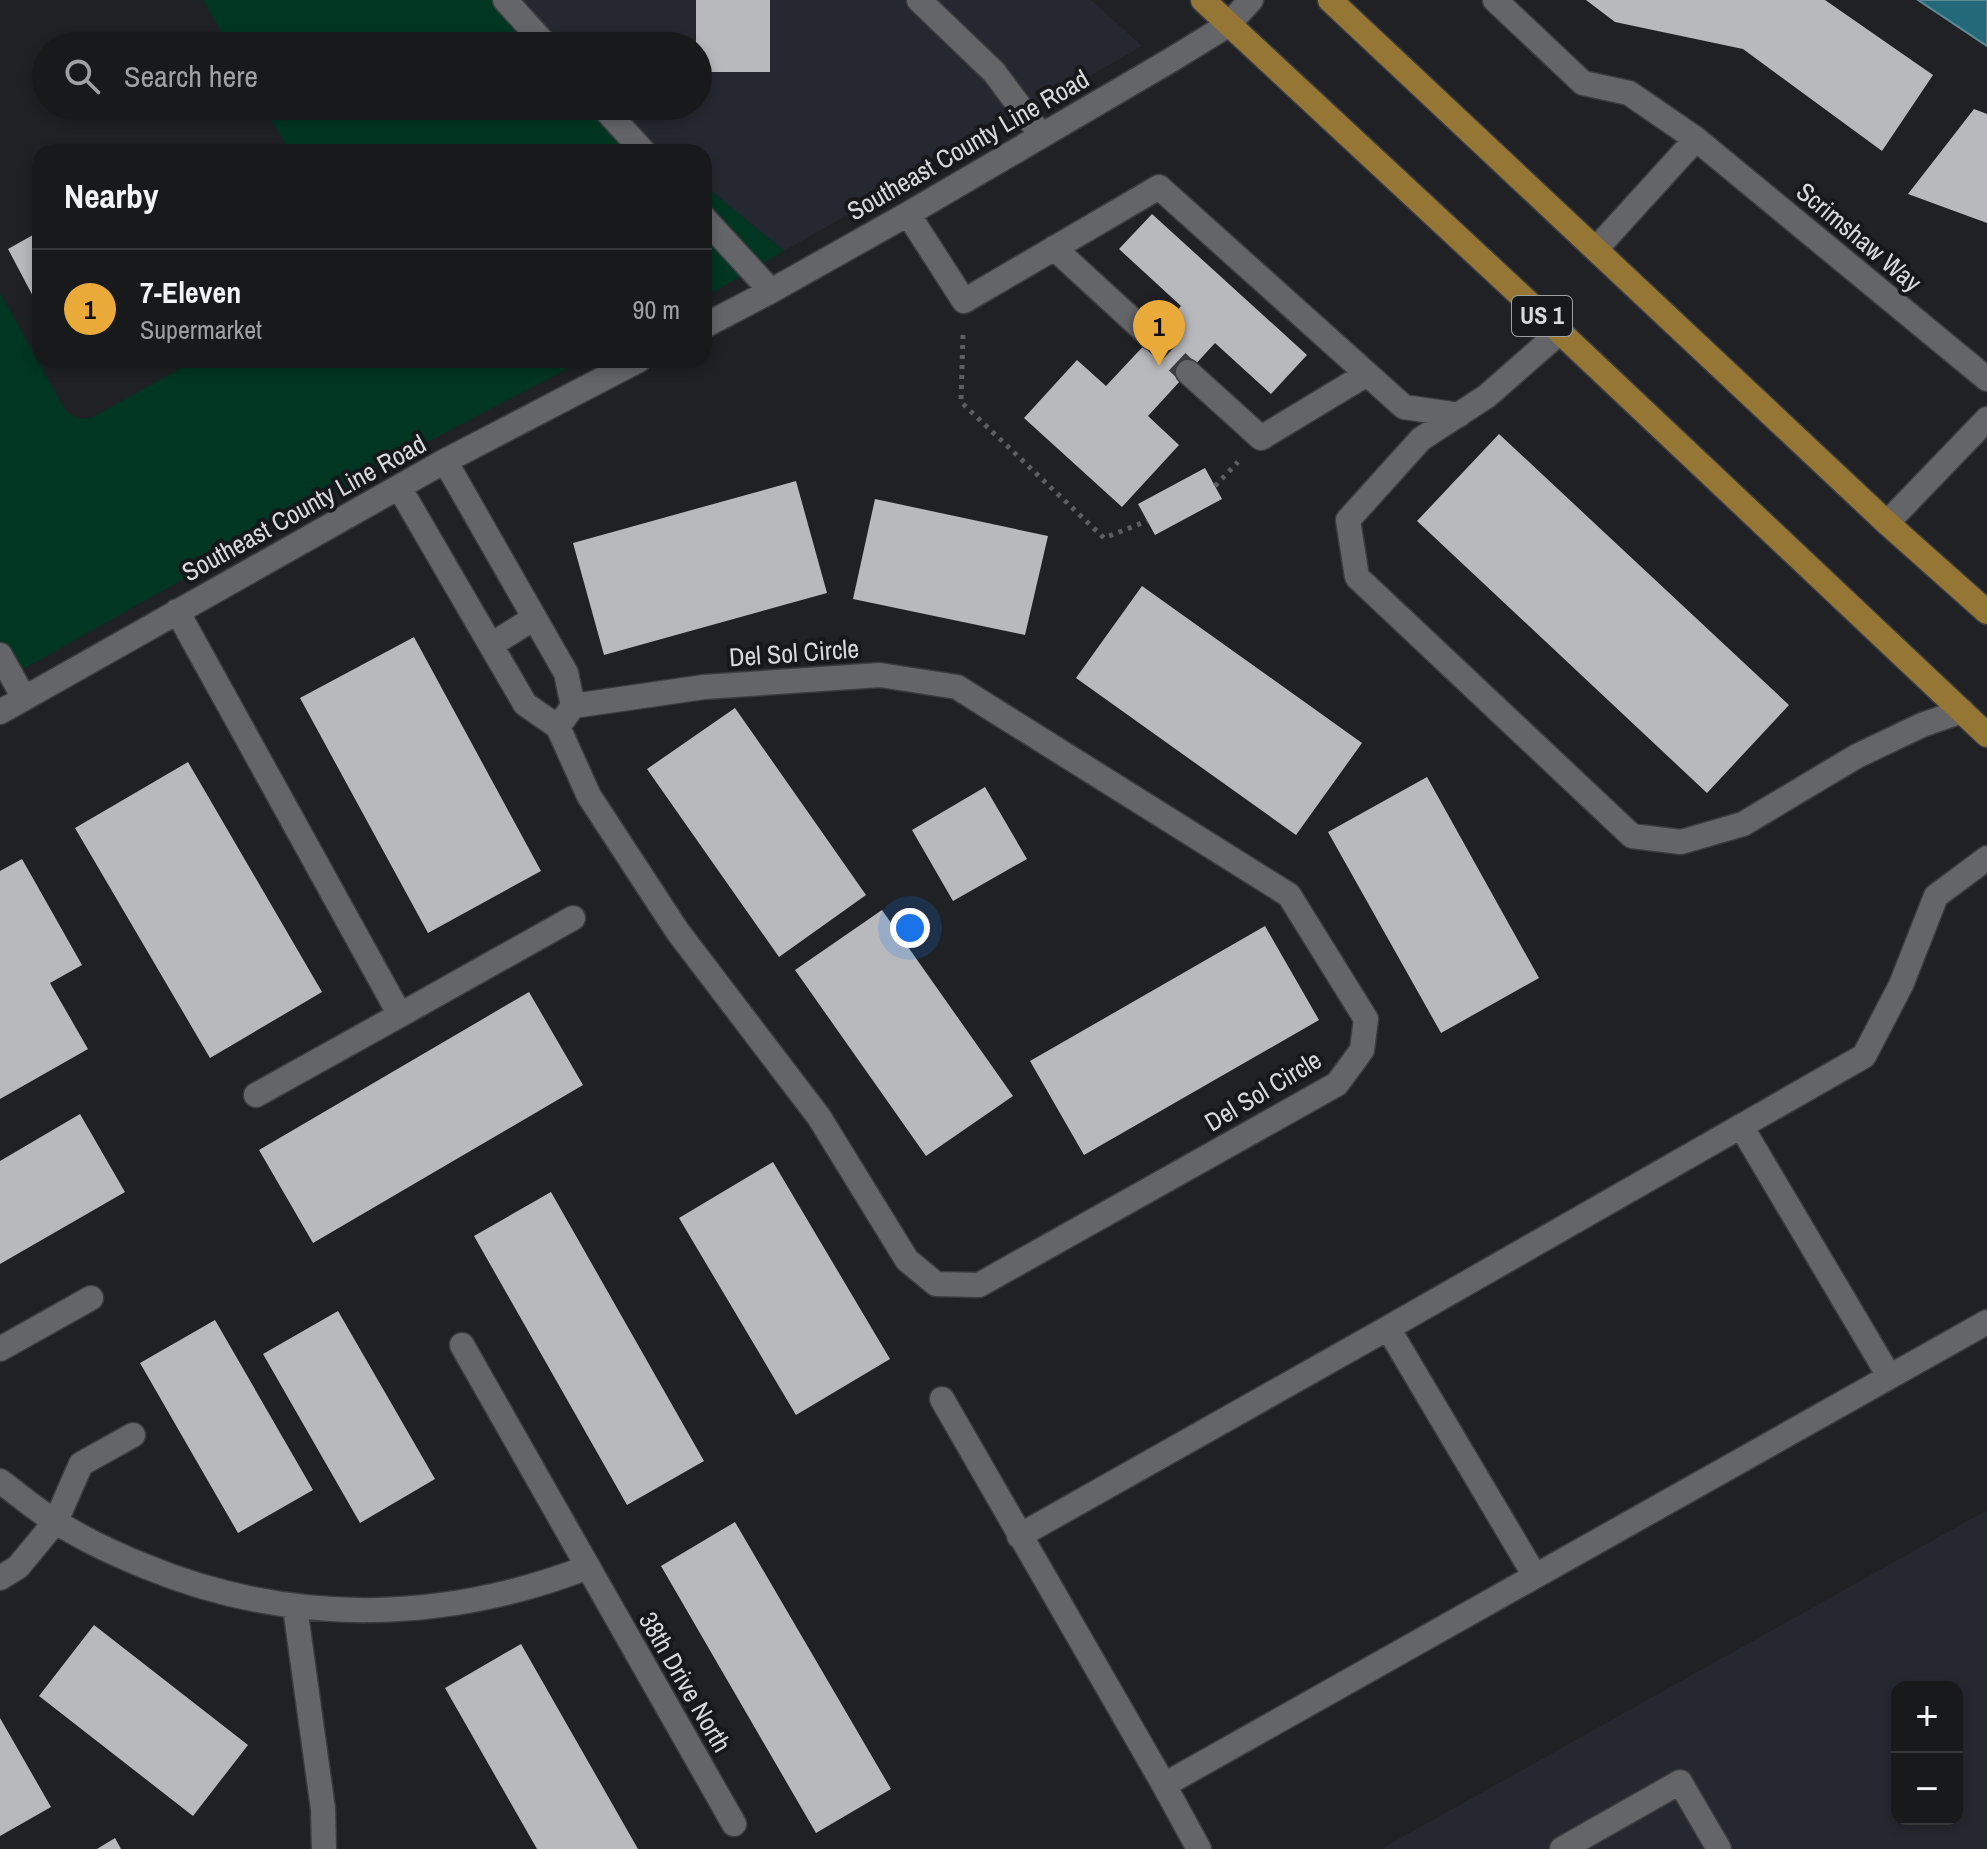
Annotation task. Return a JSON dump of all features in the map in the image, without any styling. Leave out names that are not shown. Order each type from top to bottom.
[{"type":"main road","name":"US 1","points":[[1203,0],[1987,735]]},
{"type":"main road","points":[[1330,0],[1887,523],[1987,612]]},
{"type":"street","points":[[505,0],[534,32]]},
{"type":"street","points":[[919,0],[994,72],[1041,135]]},
{"type":"street","name":"Southeast County Line Road","points":[[712,322],[908,214],[1228,25],[1251,0]]},
{"type":"street","name":"Scrimshaw Way","points":[[1495,0],[1583,83],[1629,93],[1696,139],[1987,379]]},
{"type":"street","points":[[615,120],[637,144]]},
{"type":"street","points":[[1596,249],[1696,139]]},
{"type":"street","points":[[908,214],[964,301],[1159,187],[1404,407],[1459,415]]},
{"type":"street","points":[[712,227],[771,291]]},
{"type":"street","points":[[1054,248],[1151,337]]},
{"type":"street","points":[[1560,332],[1487,396],[1421,439],[1348,520],[1357,577],[1632,836],[1681,842],[1743,824],[1837,766],[1922,725],[1962,711]]},
{"type":"street","name":"Southeast County Line Road","points":[[0,712],[445,461],[624,368]]},
{"type":"street","points":[[1188,372],[1261,438],[1367,374]]},
{"type":"street","points":[[1887,523],[1987,419]]},
{"type":"street","points":[[399,487],[525,704],[558,727],[573,706],[566,673],[445,461]]},
{"type":"street","points":[[177,611],[400,1015]]},
{"type":"street","points":[[491,645],[534,618]]},
{"type":"street","points":[[0,655],[24,698]]},
{"type":"street","name":"Del Sol Circle","points":[[558,727],[589,796],[678,932],[819,1117],[907,1260],[936,1284],[979,1285],[1337,1084],[1362,1050],[1366,1019],[1289,895],[957,687],[880,675],[704,687],[573,706]]},
{"type":"street","points":[[1019,1536],[1864,1056],[1901,985],[1936,896],[1987,858]]},
{"type":"street","points":[[256,1095],[573,918]]},
{"type":"street","points":[[1741,1126],[1889,1376]]},
{"type":"street","points":[[0,1349],[91,1298]]},
{"type":"street","points":[[1164,1785],[1987,1322]]},
{"type":"street","points":[[1388,1328],[1535,1576]]},
{"type":"street","name":"38th Drive North","points":[[462,1345],[734,1824]]},
{"type":"street","points":[[942,1399],[1199,1849]]},
{"type":"street","points":[[0,1578],[18,1567],[56,1521],[81,1464],[133,1435]]},
{"type":"street","points":[[0,1481],[45,1515],[112,1553],[184,1582],[295,1607],[402,1610],[478,1600],[552,1581],[588,1567]]},
{"type":"street","points":[[295,1607],[323,1809],[324,1849]]},
{"type":"street","points":[[1562,1849],[1680,1782],[1719,1849]]},
{"type":"path","points":[[964,301],[961,402],[1104,538],[1147,521]]},
{"type":"shaded area","points":[[505,0],[1091,0],[1142,46],[784,251],[712,192],[712,144],[655,144],[629,120],[712,120],[712,32],[538,32]]},
{"type":"shaded area","points":[[1987,1510],[1987,1849],[1381,1849]]},
{"type":"green space","points":[[203,0],[505,0],[538,32],[221,32]]},
{"type":"green space","points":[[271,120],[629,120],[655,144],[285,144]]},
{"type":"green space","points":[[712,192],[784,251],[712,292]]},
{"type":"green space","points":[[0,293],[32,350],[32,368],[42,368],[64,408],[79,418],[91,418],[182,368],[569,368],[433,439],[0,682]]},
{"type":"water","points":[[1918,0],[1987,0],[1987,46]]},
{"type":"building","points":[[696,0],[770,0],[770,72],[712,72],[712,32],[696,32]]},
{"type":"building","points":[[1586,0],[1825,0],[1933,75],[1882,151],[1743,49],[1615,22]]},
{"type":"building","points":[[1974,109],[1987,114],[1987,223],[1908,194]]},
{"type":"building","points":[[1152,214],[1307,355],[1271,394],[1215,343],[1148,416],[1179,445],[1122,507],[1024,418],[1077,360],[1106,386],[1181,306],[1119,249]]},
{"type":"building","points":[[32,236],[32,294],[8,249]]},
{"type":"building","points":[[1499,434],[1789,705],[1707,793],[1417,521]]},
{"type":"building","points":[[1205,468],[1222,499],[1155,535],[1138,504]]},
{"type":"building","points":[[796,481],[827,593],[604,655],[573,543]]},
{"type":"building","points":[[875,499],[1048,536],[1025,635],[853,599]]},
{"type":"building","points":[[1142,586],[1362,743],[1296,835],[1076,678]]},
{"type":"building","points":[[414,637],[541,871],[428,933],[300,698]]},
{"type":"building","points":[[735,708],[866,895],[779,957],[647,769]]},
{"type":"building","points":[[188,762],[322,992],[210,1058],[75,828]]},
{"type":"building","points":[[1427,777],[1539,978],[1441,1033],[1328,832]]},
{"type":"building","points":[[985,787],[1027,859],[953,901],[912,830]]},
{"type":"building","points":[[22,859],[82,965],[50,983],[88,1049],[0,1099],[0,871]]},
{"type":"building","points":[[882,910],[1013,1096],[926,1156],[795,970]]},
{"type":"building","points":[[1265,926],[1319,1020],[1084,1155],[1030,1061]]},
{"type":"building","points":[[529,992],[583,1085],[313,1243],[259,1150]]},
{"type":"building","points":[[80,1114],[125,1192],[0,1264],[0,1161]]},
{"type":"building","points":[[773,1162],[890,1359],[796,1415],[679,1218]]},
{"type":"building","points":[[551,1192],[704,1461],[627,1505],[474,1236]]},
{"type":"building","points":[[338,1311],[435,1479],[360,1523],[263,1354]]},
{"type":"building","points":[[215,1320],[313,1490],[238,1533],[140,1363]]},
{"type":"building","points":[[735,1522],[891,1789],[816,1833],[661,1566]]},
{"type":"building","points":[[94,1625],[248,1745],[193,1816],[39,1696]]},
{"type":"building","points":[[521,1644],[638,1849],[537,1849],[445,1688]]},
{"type":"building","points":[[0,1718],[51,1807],[0,1836]]},
{"type":"building","points":[[115,1838],[121,1849],[97,1849]]},
{"type":"tunnel","points":[[1151,337],[1188,372]]},
{"type":"place","name":"7-Eleven","points":[[1159,366]]}]
